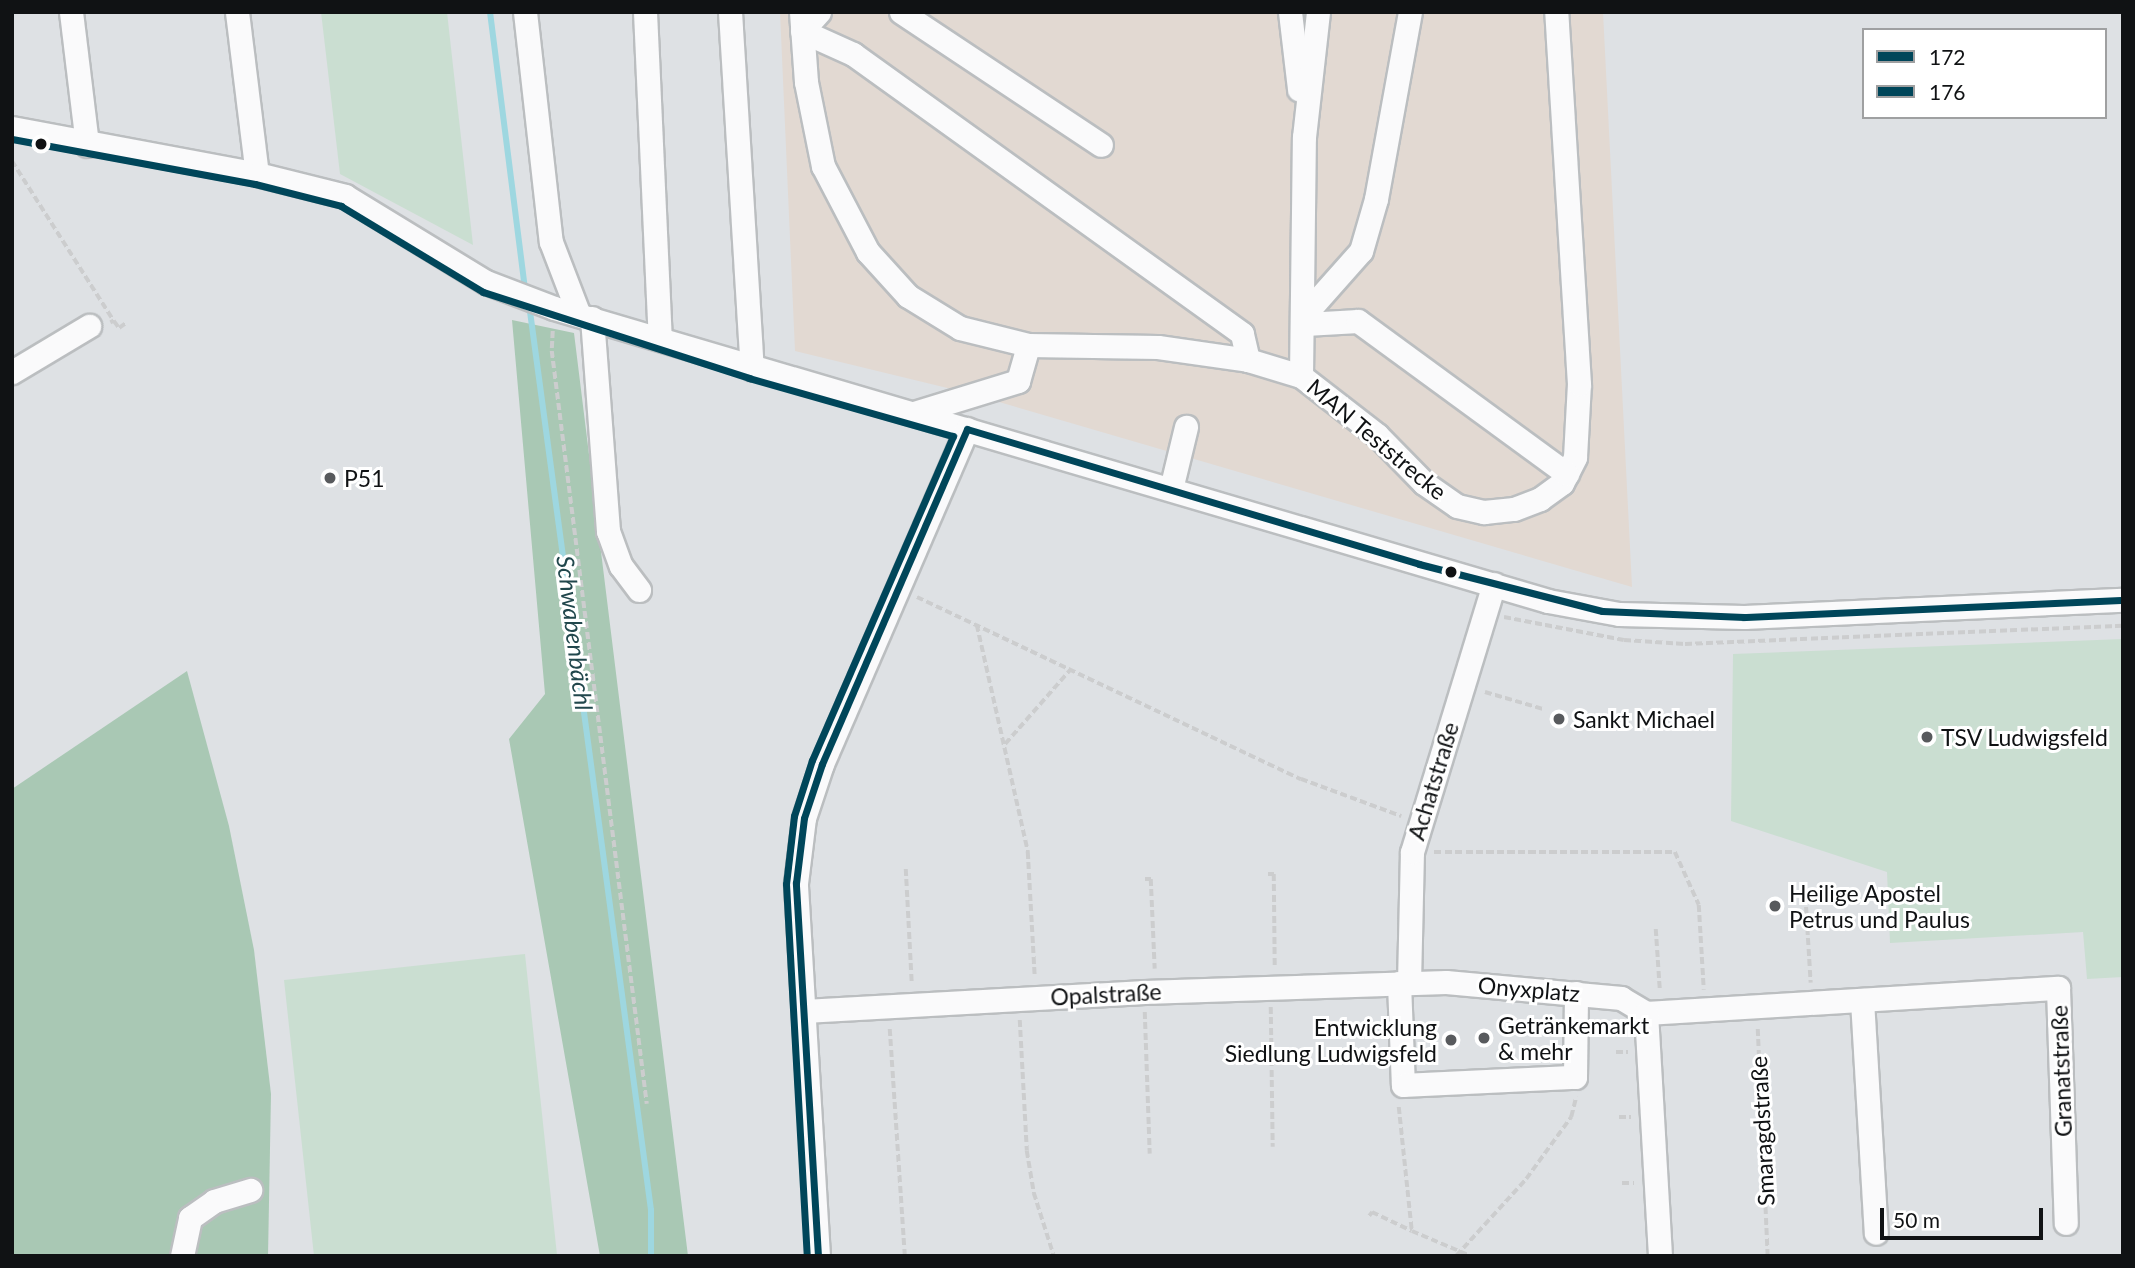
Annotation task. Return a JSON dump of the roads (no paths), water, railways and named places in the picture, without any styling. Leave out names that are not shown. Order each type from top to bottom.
[{"type":"street","points":[[71,12],[87,145]]},
{"type":"street","points":[[237,12],[257,174]]},
{"type":"street","points":[[525,12],[551,242],[585,317],[608,531],[621,566],[639,590]]},
{"type":"street","points":[[645,12],[660,338]]},
{"type":"street","points":[[730,12],[752,368]]},
{"type":"street","points":[[819,12],[801,22],[853,54],[1242,334],[1248,360]]},
{"type":"street","points":[[901,12],[1101,145]]},
{"type":"street","points":[[1290,12],[1304,137],[1305,319],[1301,376]]},
{"type":"street","points":[[1304,137],[1318,12]]},
{"type":"street","points":[[1305,319],[1361,251],[1376,199],[1410,12]]},
{"type":"street","points":[[1305,319],[1358,321],[1567,474],[1575,457],[1579,384],[1556,12]]},
{"type":"street","name":"MAN Teststrecke","points":[[801,22],[813,129],[824,166],[868,253],[908,296],[960,328],[1028,345],[1158,347],[1248,360],[1301,376],[1327,392],[1424,483],[1457,506],[1484,512],[1514,509],[1541,499],[1562,483],[1567,474]]},
{"type":"street","points":[[12,128],[87,145],[257,174],[345,196],[486,282],[554,308],[1494,584],[1619,614],[1744,617],[2123,600]]},
{"type":"street","points":[[12,372],[89,326]]},
{"type":"street","points":[[914,413],[1018,381],[1028,345]]},
{"type":"street","points":[[1171,489],[1186,427]]},
{"type":"street","points":[[818,1256],[796,883],[804,818],[896,587],[967,429]]},
{"type":"street","name":"Achatstraße","points":[[1494,584],[1412,852],[1404,983],[1403,1085],[1576,1077],[1576,993]]},
{"type":"street","name":"Opalstraße","points":[[804,1011],[1150,992],[1404,983]]},
{"type":"street","name":"Onyxplatz","points":[[1404,983],[1621,998],[1653,1012]]},
{"type":"street","name":"Granatstraße","points":[[1653,1012],[2058,988],[2066,1223]]},
{"type":"street","points":[[1862,1000],[1876,1233]]},
{"type":"street","points":[[1653,1012],[1660,1256]]},
{"type":"street","points":[[182,1256],[190,1218],[214,1201],[250,1190]]},
{"type":"waterway","name":"Schwabenbächl","points":[[490,12],[525,290]]},
{"type":"waterway","name":"Schwabenbächl","points":[[529,304],[651,1210],[651,1256]]},
{"type":"place","name":"P51","points":[[330,478]]},
{"type":"place","name":"Sankt Michael","points":[[1559,719]]},
{"type":"place","name":"TSV Ludwigsfeld","points":[[1927,737]]},
{"type":"place","name":"Heilige Apostel Petrus und Paulus","points":[[1775,906]]},
{"type":"place","name":"Getränkemarkt & mehr","points":[[1484,1038]]},
{"type":"place","name":"Entwicklung Siedlung Ludwigsfeld","points":[[1451,1040]]}]
